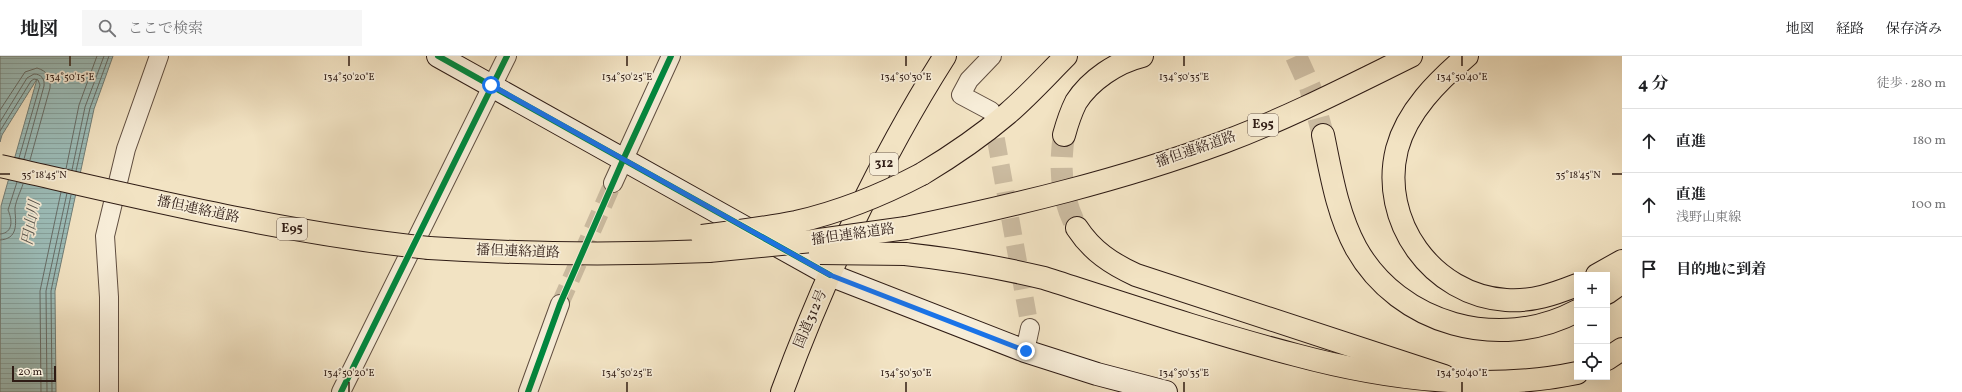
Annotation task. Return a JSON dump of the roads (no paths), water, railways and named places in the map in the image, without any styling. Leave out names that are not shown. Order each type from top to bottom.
[{"type":"highway","name":"国道312号","points":[[782,392],[797,351],[830,275],[915,103],[944,56]]},
{"type":"highway","points":[[708,249],[829,213],[881,194],[922,174],[965,148],[1009,113],[1066,56]]},
{"type":"highway","points":[[1064,134],[1077,102],[1088,87],[1119,64],[1142,56]]},
{"type":"highway","name":"播但連絡道路","points":[[1109,178],[1222,134],[1378,56]]},
{"type":"highway","name":"播但連絡道路","points":[[0,166],[222,216],[310,232],[429,248],[499,252],[596,247],[708,249],[812,241],[906,228],[984,212],[1109,178],[1225,141],[1297,110],[1411,56]]},
{"type":"highway","points":[[1468,56],[1438,82],[1424,99],[1404,131],[1397,148],[1394,165],[1393,188],[1397,210],[1405,233],[1414,248],[1438,273],[1451,282],[1486,297],[1506,300],[1527,300],[1547,296],[1574,286]]},
{"type":"highway","points":[[1323,135],[1338,201],[1347,228],[1356,248],[1367,264],[1379,280],[1394,293],[1431,316],[1474,329],[1515,330],[1534,327],[1574,312]]},
{"type":"highway","points":[[1077,228],[1093,248],[1105,259],[1136,275],[1158,284],[1286,323],[1453,379],[1490,385],[1510,386],[1547,384]]},
{"type":"highway","points":[[708,249],[816,253],[905,254],[962,260],[1044,278],[1249,343],[1386,378],[1446,388],[1472,390],[1506,389],[1547,384],[1574,374]]},
{"type":"highway","points":[[1602,272],[1622,261]]},
{"type":"highway","points":[[1610,290],[1622,282]]},
{"type":"highway","points":[[1610,357],[1622,349]]},
{"type":"street","points":[[109,392],[109,297],[105,236],[126,149],[160,56]]},
{"type":"street","points":[[438,56],[830,275],[1026,351],[1097,374],[1166,392]]},
{"type":"street","points":[[341,392],[491,85],[507,56]]},
{"type":"street","points":[[613,183],[671,56]]},
{"type":"street","points":[[991,111],[961,95],[969,80],[992,56]]},
{"type":"street","points":[[528,392],[560,304]]},
{"type":"street","points":[[1026,351],[1030,328]]},
{"type":"water","name":"円山川","points":[[0,56],[113,56],[94,109],[55,291],[56,392],[0,392],[1,206],[37,79],[2,135],[0,142]]},
{"type":"tunnel","points":[[1296,56],[1310,87],[1323,135]]},
{"type":"tunnel","points":[[991,112],[1030,328]]},
{"type":"tunnel","points":[[1064,135],[1062,147],[1063,183],[1068,205],[1077,228]]},
{"type":"tunnel","points":[[560,304],[613,183]]}]
